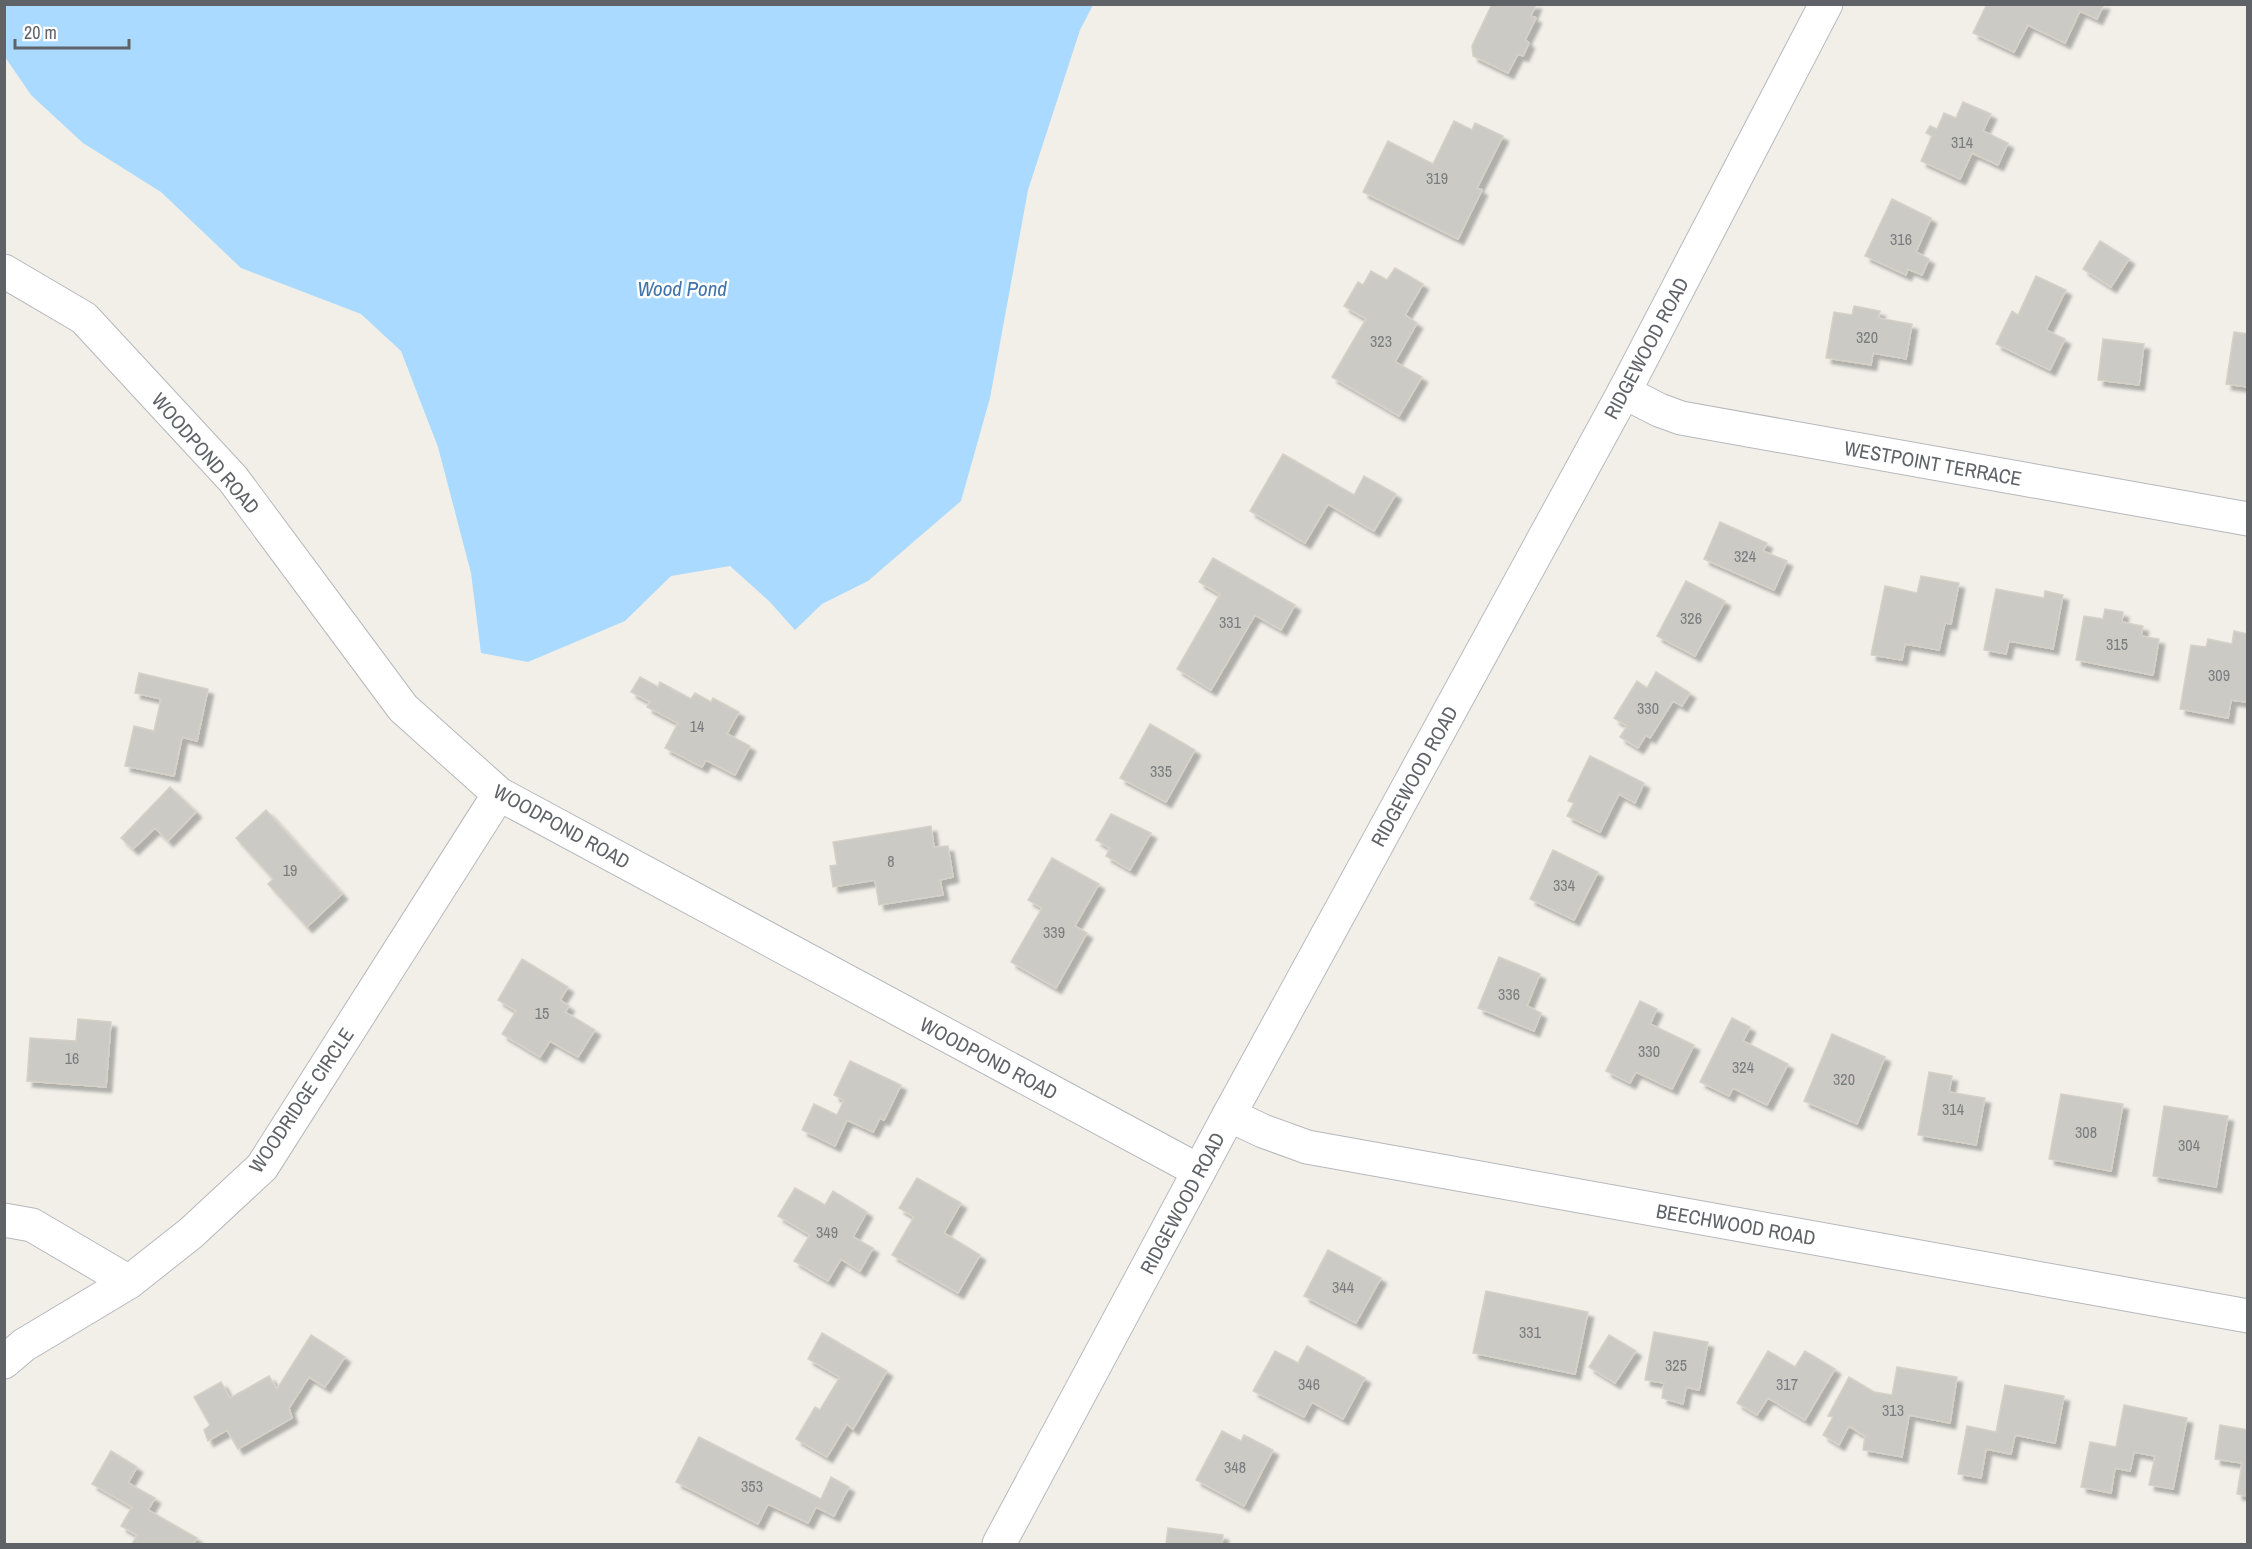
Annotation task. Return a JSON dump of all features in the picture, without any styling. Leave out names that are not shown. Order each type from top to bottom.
[{"type":"street","name":"RIDGEWOOD ROAD","points":[[999,1545],[1229,1115],[1623,392],[1826,4]]},
{"type":"street","name":"WOODPOND ROAD","points":[[4,271],[84,318],[233,479],[403,708],[499,794],[1199,1171]]},
{"type":"street","name":"WESTPOINT TERRACE","points":[[1623,392],[1681,418],[2247,519]]},
{"type":"street","name":"WOODRIDGE CIRCLE","points":[[4,1362],[24,1344],[129,1282],[190,1233],[262,1167],[499,794]]},
{"type":"street","name":"BEECHWOOD ROAD","points":[[1229,1115],[1263,1131],[1307,1147],[2247,1316]]},
{"type":"street","points":[[4,1220],[32,1225],[129,1282]]},
{"type":"water","name":"Wood Pond","points":[[4,5],[1093,5],[1080,30],[1028,190],[990,398],[961,501],[868,581],[822,604],[795,630],[769,601],[730,566],[671,576],[625,621],[528,662],[481,653],[471,573],[438,447],[401,351],[361,314],[241,268],[161,192],[83,143],[31,95],[5,57]]},
{"type":"building","points":[[1492,4],[1536,4],[1531,16],[1536,18],[1525,40],[1529,43],[1523,56],[1518,54],[1508,73],[1473,56],[1472,46]]},
{"type":"building","points":[[1987,4],[2104,4],[2097,19],[2080,11],[2065,43],[2028,25],[2014,52],[1973,33]]},
{"type":"building","points":[[1963,102],[1991,114],[1983,131],[2008,143],[1998,165],[1972,153],[1960,179],[1921,161],[1932,136],[1926,133],[1930,126],[1937,129],[1944,113],[1956,118]]},
{"type":"building","points":[[1454,121],[1472,130],[1475,123],[1503,136],[1477,188],[1482,190],[1458,239],[1363,192],[1388,141],[1433,164]]},
{"type":"building","points":[[1892,199],[1931,218],[1916,252],[1929,259],[1922,275],[1908,269],[1906,275],[1865,256]]},
{"type":"building","points":[[2100,241],[2129,259],[2111,287],[2083,269]]},
{"type":"building","points":[[1395,268],[1423,284],[1405,315],[1417,323],[1395,362],[1422,377],[1399,416],[1332,377],[1366,319],[1344,306],[1358,282],[1363,285],[1371,271],[1387,280]]},
{"type":"building","points":[[2036,276],[2066,290],[2046,330],[2065,339],[2050,370],[1996,344],[2012,311],[2018,315]]},
{"type":"building","points":[[1854,306],[1880,311],[1878,318],[1912,324],[1906,359],[1873,353],[1871,365],[1826,358],[1834,312],[1852,315]]},
{"type":"building","points":[[2234,332],[2248,334],[2248,387],[2226,384]]},
{"type":"building","points":[[2103,339],[2144,344],[2139,385],[2098,380]]},
{"type":"building","points":[[1283,454],[1354,495],[1364,476],[1396,494],[1374,531],[1328,504],[1305,543],[1250,511]]},
{"type":"building","points":[[1720,522],[1767,543],[1763,551],[1787,561],[1774,590],[1704,559]]},
{"type":"building","points":[[1213,558],[1295,605],[1281,630],[1255,615],[1211,690],[1177,669],[1220,594],[1199,582]]},
{"type":"building","points":[[1921,576],[1959,583],[1951,624],[1945,623],[1939,650],[1905,644],[1902,660],[1871,655],[1885,586],[1917,593]]},
{"type":"building","points":[[1686,581],[1725,601],[1695,656],[1657,636]]},
{"type":"building","points":[[1996,589],[2044,598],[2045,591],[2063,595],[2053,649],[2009,641],[2006,654],[1984,650]]},
{"type":"building","points":[[2105,609],[2123,612],[2122,622],[2143,626],[2141,636],[2159,639],[2153,675],[2076,660],[2084,616],[2103,619]]},
{"type":"building","points":[[2234,631],[2248,634],[2246,702],[2231,700],[2228,718],[2180,709],[2191,645],[2206,647],[2208,639],[2232,644]]},
{"type":"building","points":[[1656,672],[1690,693],[1682,706],[1673,701],[1650,738],[1646,735],[1638,748],[1620,737],[1627,726],[1614,718],[1637,681],[1647,688]]},
{"type":"building","points":[[139,673],[208,689],[197,741],[182,737],[174,776],[125,766],[134,726],[154,731],[161,699],[135,693]]},
{"type":"building","points":[[640,677],[658,687],[660,682],[691,699],[695,693],[711,702],[713,698],[739,712],[727,734],[750,746],[735,775],[706,760],[702,767],[665,748],[678,723],[647,707],[650,702],[631,692]]},
{"type":"building","points":[[1150,724],[1195,750],[1166,802],[1120,778]]},
{"type":"building","points":[[1590,756],[1644,783],[1635,803],[1619,794],[1600,832],[1567,816],[1574,803],[1568,801]]},
{"type":"building","points":[[170,787],[196,812],[168,841],[155,828],[133,849],[121,838]]},
{"type":"building","points":[[266,810],[342,894],[307,927],[268,884],[273,879],[236,838]]},
{"type":"building","points":[[1111,814],[1151,833],[1130,870],[1106,856],[1110,848],[1096,840]]},
{"type":"building","points":[[931,826],[934,847],[948,846],[953,877],[940,880],[943,895],[879,905],[875,880],[833,887],[830,866],[837,865],[833,842]]},
{"type":"building","points":[[1553,850],[1598,872],[1574,920],[1530,899]]},
{"type":"building","points":[[1052,858],[1099,884],[1075,926],[1087,933],[1056,988],[1011,962],[1042,908],[1028,900]]},
{"type":"building","points":[[1499,957],[1540,974],[1527,1006],[1541,1013],[1534,1031],[1478,1008]]},
{"type":"building","points":[[522,959],[568,987],[560,1000],[569,1006],[565,1012],[595,1030],[578,1057],[550,1041],[540,1057],[502,1034],[516,1011],[498,1000]]},
{"type":"building","points":[[1640,1001],[1657,1009],[1650,1024],[1694,1045],[1672,1089],[1636,1072],[1630,1083],[1606,1071]]},
{"type":"building","points":[[1732,1018],[1750,1027],[1743,1041],[1788,1064],[1767,1105],[1733,1088],[1729,1096],[1700,1082]]},
{"type":"building","points":[[78,1019],[111,1022],[106,1087],[27,1081],[30,1038],[76,1041]]},
{"type":"building","points":[[1832,1034],[1885,1057],[1857,1124],[1804,1101]]},
{"type":"building","points":[[850,1061],[901,1085],[884,1120],[880,1118],[873,1132],[847,1120],[835,1146],[802,1130],[814,1104],[837,1115],[844,1100],[834,1095]]},
{"type":"building","points":[[1929,1072],[1952,1076],[1949,1092],[1985,1098],[1976,1145],[1918,1135]]},
{"type":"building","points":[[2061,1094],[2123,1104],[2111,1171],[2049,1159]]},
{"type":"building","points":[[2164,1106],[2228,1116],[2216,1187],[2153,1176]]},
{"type":"building","points":[[917,1178],[961,1203],[944,1233],[980,1255],[958,1293],[892,1255],[914,1217],[899,1208]]},
{"type":"building","points":[[795,1188],[825,1205],[833,1191],[867,1212],[853,1237],[873,1248],[860,1271],[841,1259],[828,1281],[794,1261],[810,1235],[778,1216]]},
{"type":"building","points":[[1328,1250],[1381,1278],[1356,1323],[1304,1296]]},
{"type":"building","points":[[1486,1291],[1588,1312],[1575,1374],[1473,1353]]},
{"type":"building","points":[[1654,1332],[1708,1342],[1699,1390],[1686,1387],[1683,1404],[1662,1398],[1664,1383],[1645,1380]]},
{"type":"building","points":[[822,1333],[887,1371],[853,1429],[847,1424],[827,1457],[796,1439],[815,1407],[820,1410],[840,1377],[808,1359]]},
{"type":"building","points":[[311,1335],[345,1357],[325,1387],[309,1377],[289,1408],[292,1418],[238,1449],[227,1430],[208,1441],[204,1430],[210,1425],[194,1397],[221,1382],[230,1398],[269,1376],[277,1389]]},
{"type":"building","points":[[1609,1335],[1636,1351],[1615,1383],[1589,1367]]},
{"type":"building","points":[[1307,1346],[1365,1378],[1343,1419],[1312,1402],[1304,1417],[1253,1391],[1275,1351],[1298,1363]]},
{"type":"building","points":[[1768,1351],[1795,1367],[1805,1351],[1835,1369],[1805,1420],[1768,1398],[1757,1415],[1737,1403]]},
{"type":"building","points":[[1897,1367],[1957,1377],[1950,1423],[1909,1415],[1902,1457],[1863,1450],[1865,1436],[1849,1426],[1839,1445],[1823,1435],[1833,1417],[1828,1416],[1849,1377],[1874,1392],[1892,1395]]},
{"type":"building","points":[[2005,1385],[2064,1396],[2055,1443],[2015,1435],[2011,1454],[1986,1449],[1981,1478],[1958,1474],[1967,1426],[1996,1432]]},
{"type":"building","points":[[2124,1405],[2187,1418],[2173,1489],[2149,1485],[2155,1456],[2134,1452],[2130,1471],[2115,1468],[2111,1493],[2081,1487],[2090,1442],[2116,1447]]},
{"type":"building","points":[[2220,1425],[2248,1430],[2248,1496],[2237,1494],[2242,1463],[2215,1459]]},
{"type":"building","points":[[1222,1431],[1241,1441],[1244,1435],[1273,1450],[1244,1506],[1196,1480]]},
{"type":"building","points":[[699,1437],[821,1499],[831,1477],[849,1487],[834,1516],[816,1507],[808,1523],[768,1504],[758,1524],[676,1482]]},
{"type":"building","points":[[111,1451],[137,1467],[128,1483],[155,1498],[148,1510],[197,1538],[193,1544],[132,1544],[137,1535],[121,1526],[132,1507],[92,1484]]},
{"type":"building","points":[[1168,1528],[1223,1535],[1222,1544],[1166,1544]]}]
